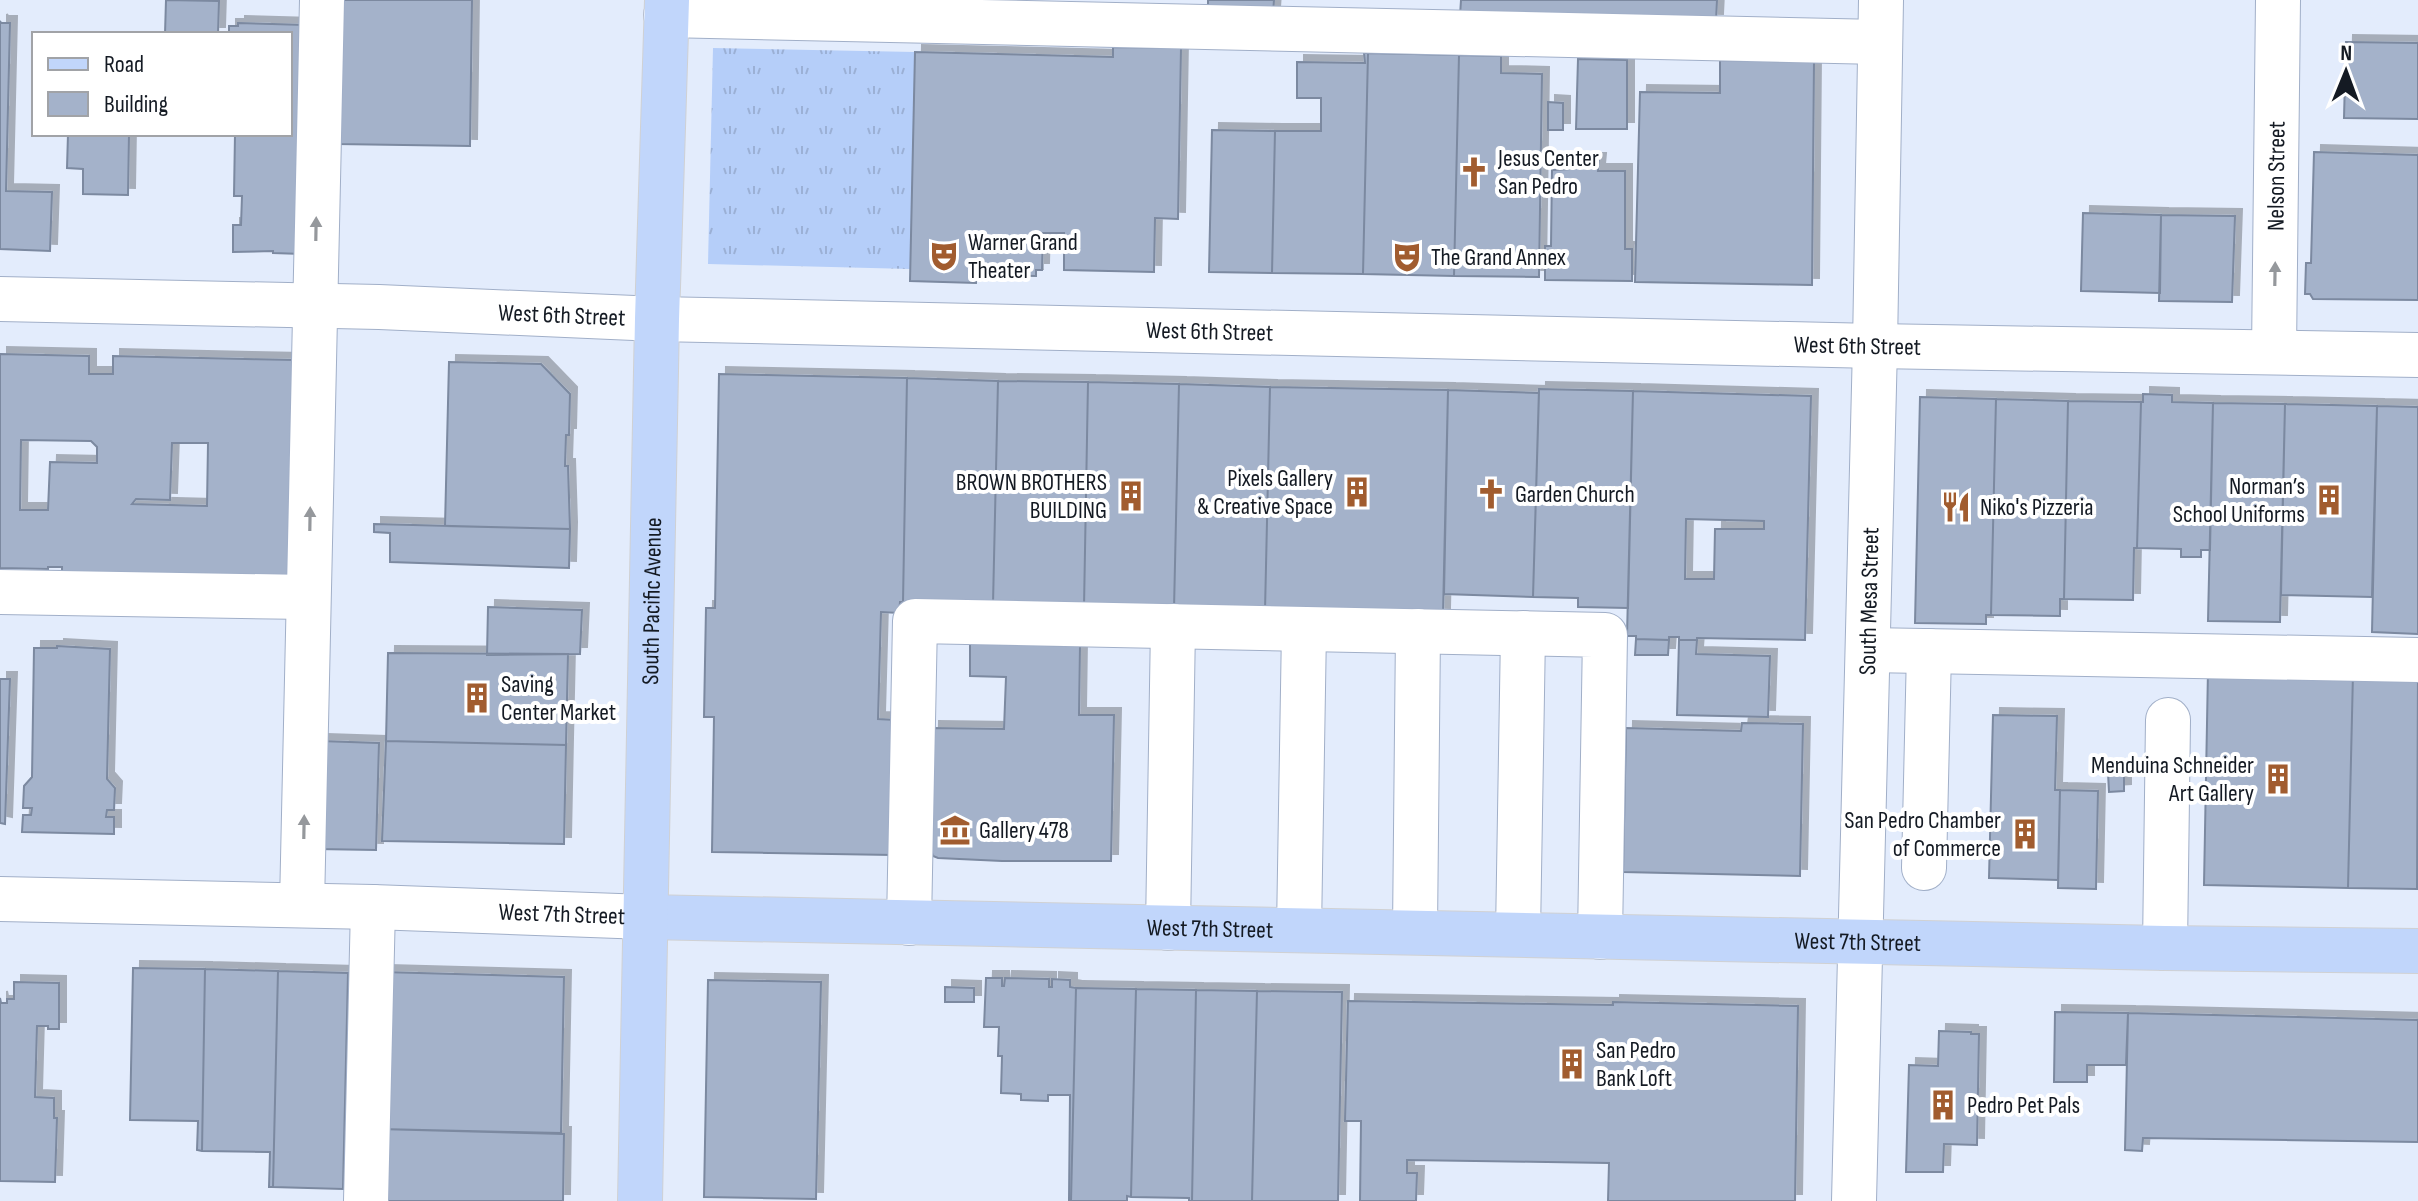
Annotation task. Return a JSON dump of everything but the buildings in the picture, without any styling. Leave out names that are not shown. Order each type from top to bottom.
[{"type":"main road","name":"South Pacific Avenue","points":[[640,1201],[666,8]]},
{"type":"main road","name":"West 7th Street","points":[[646,917],[2418,951]]},
{"type":"street","points":[[302,905],[322,0]]},
{"type":"street","name":"Nelson Street","points":[[2274,352],[2278,0]]},
{"type":"street","points":[[666,8],[1880,21]]},
{"type":"street","name":"South Mesa Street","points":[[1854,1201],[1880,21]]},
{"type":"street","name":"West 6th Street","points":[[0,299],[379,307],[657,319],[2418,355]]},
{"type":"street","points":[[0,592],[308,597]]},
{"type":"street","points":[[909,923],[915,621],[1523,633],[1605,635],[1600,937]]},
{"type":"street","points":[[1168,928],[1173,626]]},
{"type":"street","points":[[1299,930],[1304,629]]},
{"type":"street","points":[[1415,931],[1418,631]]},
{"type":"street","points":[[1518,934],[1523,633]]},
{"type":"street","points":[[1868,650],[2418,660]]},
{"type":"street","points":[[1924,868],[1929,651]]},
{"type":"street","points":[[2165,948],[2168,720]]},
{"type":"street","name":"West 7th Street","points":[[0,899],[302,905],[646,917]]},
{"type":"street","points":[[366,1201],[373,907]]},
{"type":"green space","points":[[713,48],[915,52],[910,269],[708,264]]},
{"type":"place","name":"Jesus Center San Pedro","points":[[1474,172]]},
{"type":"place","name":"Warner Grand Theater","points":[[944,256]]},
{"type":"place","name":"The Grand Annex","points":[[1407,257]]},
{"type":"place","name":"Pixels Gallery & Creative Space","points":[[1357,492]]},
{"type":"place","name":"Garden Church","points":[[1491,494]]},
{"type":"place","name":"BROWN BROTHERS BUILDING","points":[[1131,496]]},
{"type":"place","name":"Norman’s School Uniforms","points":[[2329,500]]},
{"type":"place","name":"Niko's Pizzeria","points":[[1956,507]]},
{"type":"place","name":"Saving Center Market","points":[[477,698]]},
{"type":"place","name":"Menduina Schneider Art Gallery","points":[[2278,779]]},
{"type":"place","name":"Gallery 478","points":[[955,830]]},
{"type":"place","name":"San Pedro Chamber of Commerce","points":[[2025,834]]},
{"type":"place","name":"San Pedro Bank Loft","points":[[1572,1064]]},
{"type":"place","name":"Pedro Pet Pals","points":[[1943,1105]]}]
